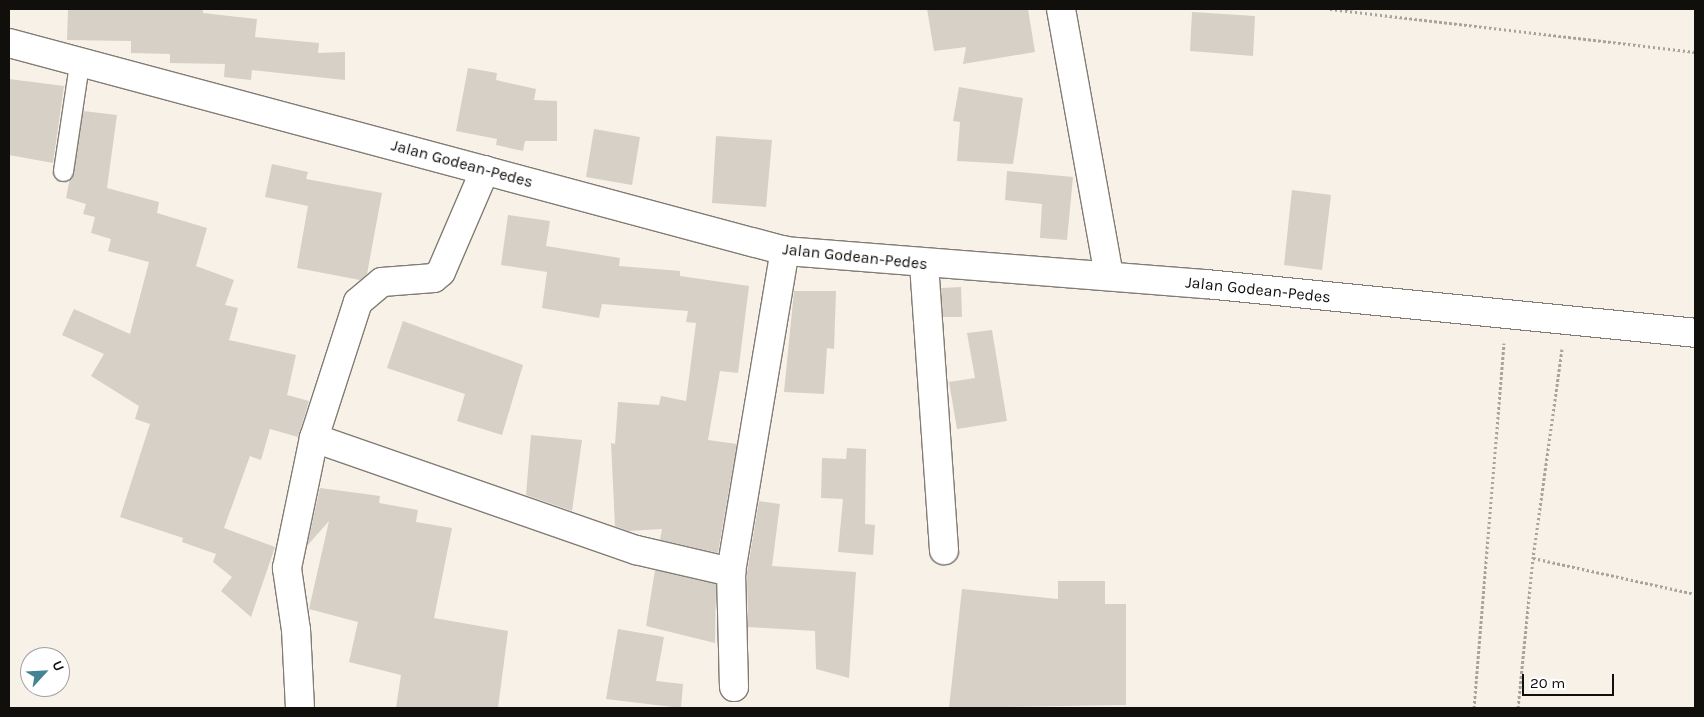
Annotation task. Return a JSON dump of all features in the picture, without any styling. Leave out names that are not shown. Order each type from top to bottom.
[{"type":"street","points":[[1061,9],[1109,276]]},
{"type":"street","name":"Jalan Godean-Pedes","points":[[9,43],[79,64],[785,251],[924,264],[1109,276],[1695,332]]},
{"type":"street","points":[[300,708],[296,630],[287,568],[314,438],[358,302],[382,282],[434,278],[441,272],[485,170]]},
{"type":"street","points":[[734,687],[731,572],[785,251]]},
{"type":"street","points":[[924,264],[944,550]]},
{"type":"street","points":[[314,438],[636,550],[731,572]]},
{"type":"lane","points":[[63,171],[79,64]]},
{"type":"path","points":[[1330,9],[1695,52]]},
{"type":"path","points":[[1474,708],[1506,314]]},
{"type":"path","points":[[1518,708],[1534,558],[1566,320]]},
{"type":"path","points":[[1534,558],[1695,594]]},
{"type":"building","points":[[68,9],[203,9],[203,13],[257,19],[255,37],[319,43],[318,53],[345,52],[345,80],[252,70],[251,80],[224,77],[225,64],[170,63],[170,54],[131,53],[131,41],[67,40]]},
{"type":"building","points":[[927,9],[1028,9],[1035,52],[963,64],[966,47],[934,51]]},
{"type":"building","points":[[1192,12],[1255,16],[1253,56],[1190,51]]},
{"type":"building","points":[[468,68],[497,73],[496,80],[536,89],[534,100],[557,101],[557,141],[525,141],[523,151],[496,145],[497,139],[456,131]]},
{"type":"building","points":[[9,79],[64,86],[53,163],[9,155]]},
{"type":"building","points":[[959,87],[1023,98],[1013,164],[957,161],[960,122],[953,121]]},
{"type":"building","points":[[83,111],[117,115],[107,188],[159,202],[157,213],[207,228],[196,266],[234,280],[225,305],[238,308],[229,340],[296,355],[287,395],[309,401],[298,437],[270,429],[261,460],[250,456],[224,528],[275,547],[251,617],[221,591],[232,577],[213,562],[216,554],[182,542],[183,538],[120,517],[150,424],[135,419],[139,406],[91,376],[104,354],[62,335],[74,309],[130,334],[149,262],[108,251],[111,239],[91,233],[95,217],[83,214],[86,204],[66,198]]},
{"type":"building","points":[[594,129],[640,137],[632,185],[586,177]]},
{"type":"building","points":[[716,136],[772,140],[766,207],[712,203]]},
{"type":"building","points":[[272,164],[308,172],[306,179],[382,193],[367,274],[360,280],[297,268],[308,206],[265,197]]},
{"type":"building","points":[[1007,171],[1073,177],[1067,240],[1040,238],[1042,204],[1005,200]]},
{"type":"building","points":[[1292,190],[1331,195],[1322,270],[1284,265]]},
{"type":"building","points":[[508,215],[550,221],[546,246],[620,258],[619,266],[680,271],[680,276],[749,286],[738,373],[720,371],[708,440],[737,444],[718,553],[660,540],[662,529],[628,531],[615,526],[611,443],[615,444],[618,402],[659,405],[661,396],[686,401],[696,323],[686,322],[688,311],[602,304],[599,318],[542,308],[547,272],[501,265]]},
{"type":"building","points":[[961,287],[962,317],[943,317],[941,288]]},
{"type":"building","points":[[794,291],[836,291],[834,349],[827,348],[824,394],[784,392]]},
{"type":"building","points":[[403,321],[523,365],[502,435],[457,421],[465,394],[387,368]]},
{"type":"building","points":[[992,330],[1007,421],[957,429],[949,382],[975,378],[967,333]]},
{"type":"building","points":[[531,435],[582,440],[572,511],[526,495]]},
{"type":"building","points":[[847,448],[866,449],[865,524],[875,525],[873,555],[838,552],[843,499],[821,498],[822,458],[846,459]]},
{"type":"building","points":[[320,488],[380,496],[379,503],[418,510],[416,522],[452,528],[434,618],[508,631],[498,708],[396,708],[401,675],[349,662],[358,622],[309,609],[329,521],[307,546]]},
{"type":"building","points":[[759,501],[780,504],[772,566],[856,572],[849,678],[816,669],[815,631],[748,627],[747,573]]},
{"type":"building","points":[[655,570],[716,584],[715,643],[646,626]]},
{"type":"building","points":[[1058,581],[1105,581],[1105,604],[1126,604],[1126,705],[949,708],[962,589],[1058,599]]},
{"type":"building","points":[[618,629],[664,637],[656,681],[683,684],[681,708],[606,699]]}]
